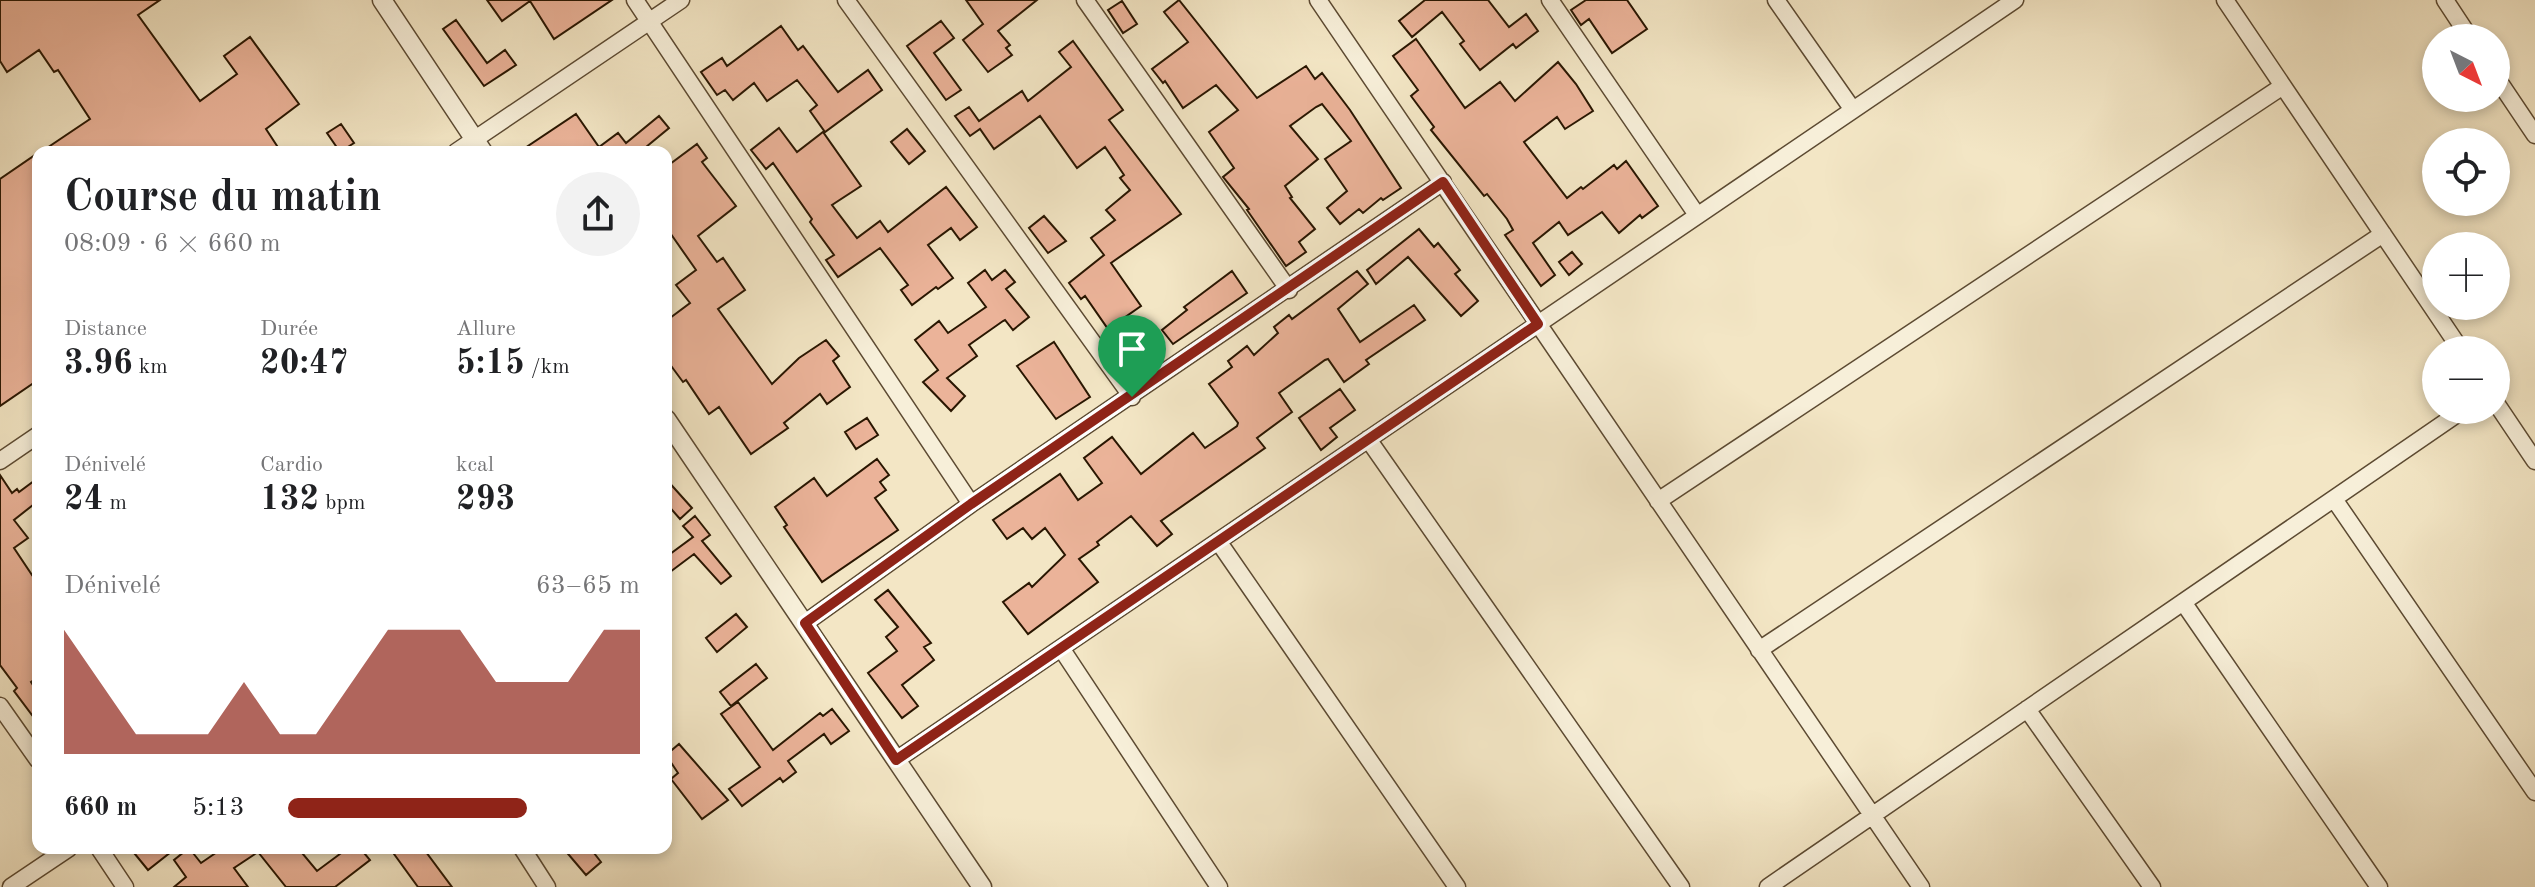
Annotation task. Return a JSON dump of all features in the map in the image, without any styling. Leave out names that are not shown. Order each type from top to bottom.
[{"type":"street","points":[[382,0],[479,146],[681,0]]},
{"type":"street","points":[[635,0],[971,504]]},
{"type":"street","points":[[846,0],[1132,397]]},
{"type":"street","points":[[1085,0],[1289,290]]},
{"type":"street","points":[[1318,0],[1921,887]]},
{"type":"street","points":[[1550,0],[1697,215]]},
{"type":"street","points":[[1776,0],[1853,110]]},
{"type":"street","points":[[2225,0],[2452,336]]},
{"type":"street","points":[[2445,0],[2461,24]]},
{"type":"street","points":[[896,760],[1853,110],[2005,3]]},
{"type":"street","points":[[1658,501],[2283,86]]},
{"type":"street","points":[[2510,98],[2535,135]]},
{"type":"street","points":[[805,623],[971,504],[1289,290],[1443,182]]},
{"type":"street","points":[[1759,650],[2383,234]]},
{"type":"street","points":[[1768,887],[2443,424]]},
{"type":"street","points":[[2510,424],[2535,461]]},
{"type":"street","points":[[0,461],[32,439]]},
{"type":"street","points":[[1368,439],[1681,887]]},
{"type":"street","points":[[672,440],[805,623],[982,887]]},
{"type":"street","points":[[2334,499],[2535,792]]},
{"type":"street","points":[[1218,541],[1457,887]]},
{"type":"street","points":[[2183,602],[2379,887]]},
{"type":"street","points":[[1061,648],[1219,887]]},
{"type":"street","points":[[0,706],[32,751]]},
{"type":"street","points":[[2027,709],[2152,887]]},
{"type":"street","points":[[11,887],[60,854]]},
{"type":"street","points":[[103,854],[125,887]]},
{"type":"street","points":[[526,854],[547,887]]},
{"type":"building","points":[[0,0],[160,0],[138,15],[200,101],[237,74],[224,56],[250,37],[299,104],[266,129],[277,146],[50,146],[90,119],[58,70],[54,72],[39,50],[7,72],[0,61]]},
{"type":"building","points":[[487,0],[612,0],[554,39],[530,1],[502,21]]},
{"type":"building","points":[[966,0],[1037,0],[998,31],[1010,45],[1006,48],[1012,55],[988,72],[963,40],[983,24]]},
{"type":"building","points":[[1179,0],[1257,98],[1306,66],[1315,79],[1322,73],[1401,188],[1383,200],[1381,198],[1363,213],[1359,209],[1340,224],[1327,208],[1347,191],[1325,159],[1351,141],[1322,104],[1316,107],[1290,126],[1318,159],[1285,186],[1290,198],[1315,229],[1299,242],[1306,252],[1286,266],[1249,209],[1223,177],[1234,168],[1209,132],[1238,110],[1216,85],[1183,108],[1165,81],[1163,83],[1152,69],[1188,42],[1164,12]]},
{"type":"building","points":[[1425,0],[1488,0],[1509,27],[1526,14],[1538,31],[1516,48],[1513,44],[1480,70],[1460,44],[1464,41],[1442,12],[1412,37],[1399,21]]},
{"type":"building","points":[[1586,0],[1627,0],[1647,29],[1612,53],[1589,19],[1581,25],[1571,10]]},
{"type":"building","points":[[1122,1],[1137,24],[1123,33],[1108,10]]},
{"type":"building","points":[[456,20],[487,63],[505,50],[516,65],[484,86],[443,29]]},
{"type":"building","points":[[941,21],[954,38],[934,53],[961,90],[946,100],[907,46]]},
{"type":"building","points":[[781,26],[798,50],[803,46],[838,92],[868,70],[882,90],[825,132],[810,111],[817,105],[797,80],[767,101],[754,83],[733,100],[725,90],[717,95],[701,72],[722,58],[727,66]]},
{"type":"building","points":[[1416,39],[1465,108],[1500,82],[1515,101],[1558,62],[1593,111],[1565,129],[1557,117],[1524,142],[1567,198],[1614,165],[1617,169],[1626,161],[1658,206],[1642,218],[1640,215],[1619,233],[1602,212],[1568,235],[1559,222],[1533,243],[1555,275],[1541,286],[1505,235],[1513,230],[1507,219],[1487,194],[1484,196],[1431,130],[1434,127],[1411,96],[1418,90],[1393,56]]},
{"type":"building","points":[[1073,41],[1123,110],[1109,120],[1181,214],[1111,263],[1141,306],[1108,329],[1085,296],[1081,299],[1069,283],[1104,255],[1091,238],[1115,220],[1106,210],[1130,190],[1120,178],[1124,175],[1105,147],[1077,168],[1040,116],[994,149],[980,129],[970,136],[955,116],[969,107],[979,121],[1022,91],[1028,101],[1071,67],[1059,52]]},
{"type":"building","points":[[576,114],[598,146],[528,146]]},
{"type":"building","points":[[659,116],[669,128],[647,146],[600,146],[618,133],[626,143]]},
{"type":"building","points":[[341,124],[354,143],[336,146],[327,133]]},
{"type":"building","points":[[779,128],[797,152],[823,132],[861,186],[832,205],[857,238],[880,221],[888,232],[946,187],[977,227],[960,240],[951,228],[928,245],[953,278],[912,305],[901,290],[908,285],[880,248],[838,277],[826,260],[834,255],[810,222],[812,219],[773,163],[766,169],[751,150]]},
{"type":"building","points":[[907,129],[925,151],[909,164],[891,142]]},
{"type":"building","points":[[697,144],[707,158],[702,162],[736,206],[698,236],[717,262],[723,258],[745,290],[718,309],[772,384],[799,358],[826,340],[839,356],[833,361],[850,387],[827,404],[820,394],[784,423],[788,428],[751,454],[719,407],[709,414],[686,380],[683,382],[672,367],[672,316],[690,303],[676,285],[696,270],[672,236],[672,163]]},
{"type":"building","points":[[32,157],[32,384],[0,406],[0,179]]},
{"type":"building","points":[[1044,216],[1066,241],[1048,253],[1029,228]]},
{"type":"building","points":[[1419,229],[1434,247],[1438,243],[1460,270],[1455,274],[1478,301],[1461,316],[1408,257],[1376,284],[1367,270]]},
{"type":"building","points":[[1572,252],[1582,264],[1569,275],[1559,262]]},
{"type":"building","points":[[985,270],[992,280],[1005,270],[1015,282],[1006,289],[1029,317],[1013,330],[1005,320],[969,345],[977,356],[947,378],[965,396],[951,411],[923,382],[938,370],[915,340],[939,321],[948,333],[986,307],[968,283]]},
{"type":"building","points":[[1232,271],[1247,293],[1173,344],[1162,330],[1187,310],[1184,307]]},
{"type":"building","points":[[1357,271],[1368,284],[1338,309],[1360,342],[1414,305],[1425,320],[1366,360],[1369,364],[1344,382],[1328,359],[1279,393],[1292,412],[1257,438],[1265,448],[1161,521],[1172,534],[1157,546],[1131,516],[1097,542],[1099,545],[1079,559],[1098,582],[1028,634],[1003,602],[1029,583],[1032,587],[1065,555],[1045,528],[1032,539],[1023,528],[1007,539],[993,520],[1060,474],[1078,500],[1102,483],[1084,458],[1112,437],[1141,474],[1193,433],[1205,448],[1238,423],[1209,384],[1232,367],[1228,361],[1247,346],[1254,355],[1278,333],[1274,327],[1289,315],[1292,319]]},
{"type":"building","points":[[1054,342],[1090,397],[1056,419],[1017,366]]},
{"type":"building","points":[[1340,389],[1355,410],[1330,428],[1337,437],[1321,450],[1299,418]]},
{"type":"building","points":[[867,418],[878,435],[856,449],[845,432]]},
{"type":"building","points":[[877,459],[889,475],[880,482],[886,490],[875,498],[898,530],[822,582],[784,527],[787,525],[775,507],[814,478],[827,496]]},
{"type":"building","points":[[0,475],[12,493],[32,482],[32,506],[14,520],[28,538],[14,548],[32,575],[32,715],[0,665]]},
{"type":"building","points":[[672,486],[692,508],[680,519],[672,510]]},
{"type":"building","points":[[695,516],[710,535],[702,541],[731,576],[721,584],[694,554],[672,570],[672,553],[693,537],[683,526]]},
{"type":"building","points":[[888,590],[931,643],[924,647],[934,660],[902,685],[918,706],[902,718],[868,673],[897,651],[886,637],[898,627],[875,600]]},
{"type":"building","points":[[736,614],[747,627],[717,652],[706,638]]},
{"type":"building","points":[[756,664],[767,678],[731,706],[720,692]]},
{"type":"building","points":[[738,702],[773,750],[820,713],[823,716],[832,709],[849,731],[831,744],[824,734],[788,761],[796,772],[783,782],[780,778],[742,806],[729,789],[760,767],[721,714]]},
{"type":"building","points":[[679,744],[728,800],[702,819],[672,780],[678,773],[672,764],[672,750]]},
{"type":"building","points":[[135,854],[168,854],[148,870]]},
{"type":"building","points":[[182,854],[194,854],[201,863],[214,854],[255,854],[234,868],[248,887],[174,887],[186,877],[174,860]]},
{"type":"building","points":[[260,854],[303,854],[317,871],[340,854],[365,854],[370,860],[335,887],[286,887]]},
{"type":"building","points":[[394,854],[427,854],[452,887],[418,887]]},
{"type":"building","points":[[568,854],[595,854],[601,862],[586,875]]},
{"type":"route","points":[[1443,182],[1538,324],[896,760],[805,623],[971,504],[1132,397],[1443,182]]}]
